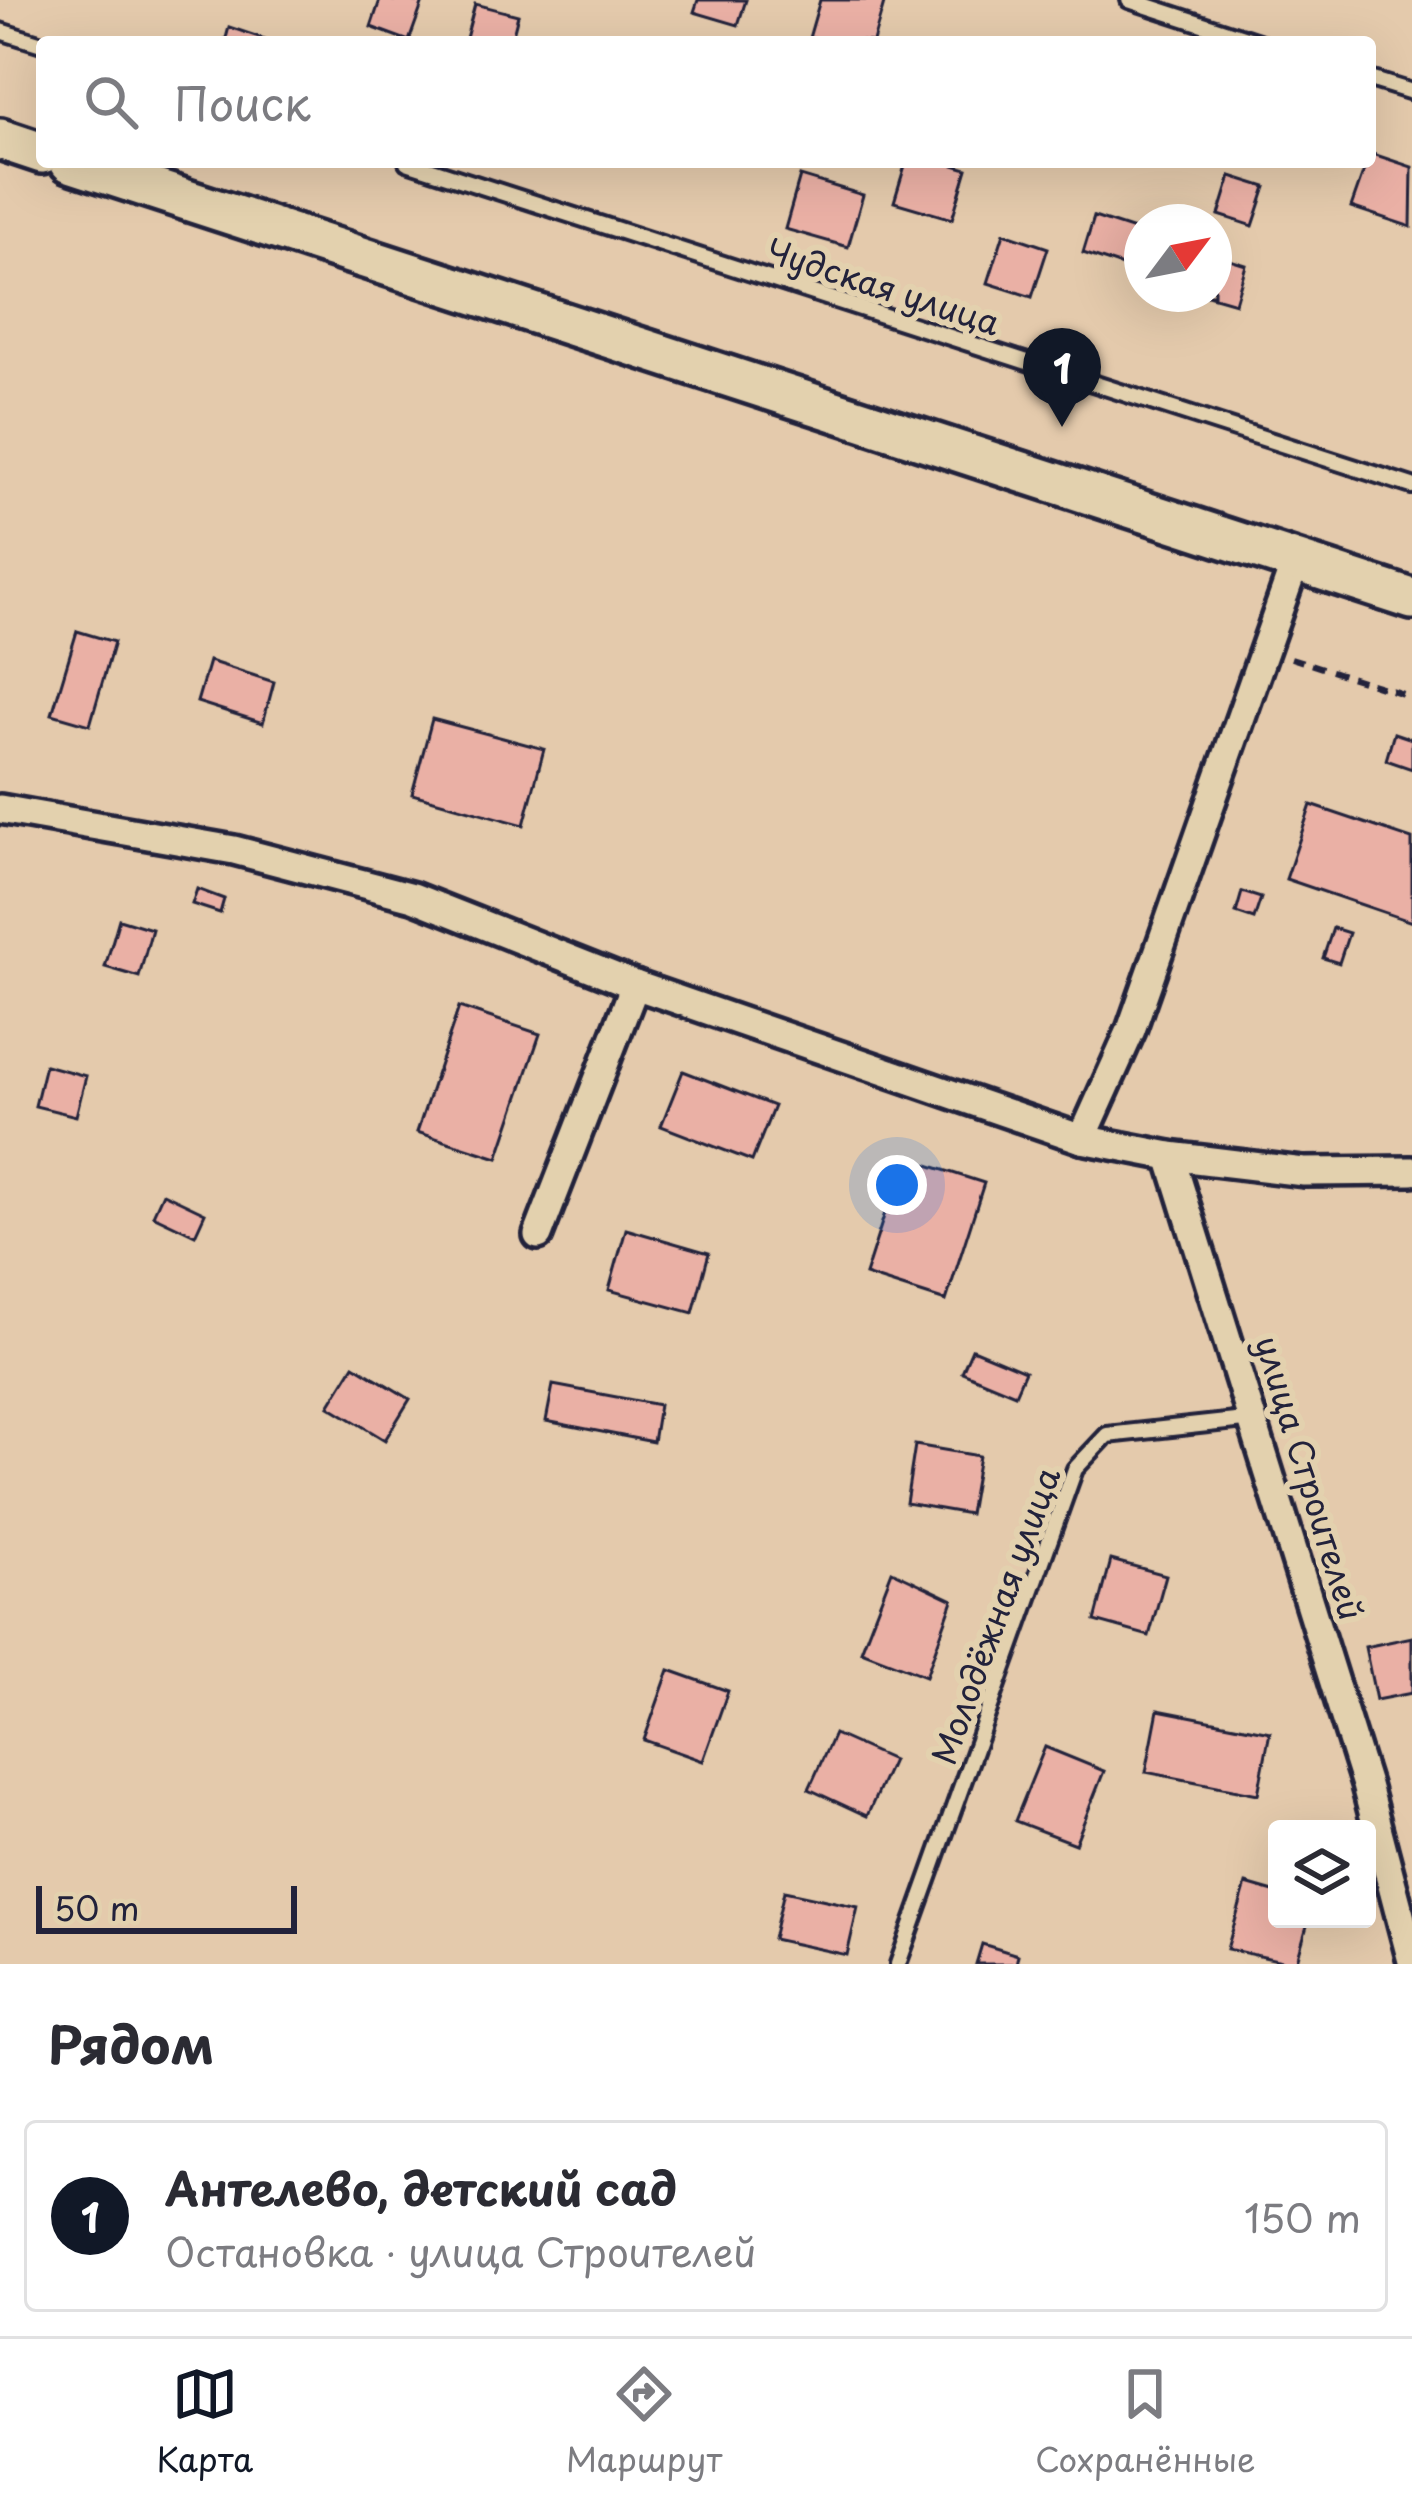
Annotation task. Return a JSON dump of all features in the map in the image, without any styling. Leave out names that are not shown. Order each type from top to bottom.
[{"type":"main road","points":[[0,139],[36,151]]},
{"type":"main road","points":[[88,168],[1412,599]]},
{"type":"street","points":[[1082,1139],[1131,1030],[1295,563]]},
{"type":"street","points":[[0,809],[234,850],[413,897],[635,985],[1082,1139],[1170,1156],[1304,1172],[1412,1171]]},
{"type":"street","points":[[538,1235],[635,985]]},
{"type":"street","name":"улица Строителей","points":[[1170,1156],[1366,1785],[1412,1961]]},
{"type":"lane","points":[[1129,0],[1240,36]]},
{"type":"lane","points":[[0,31],[36,42]]},
{"type":"lane","points":[[1376,81],[1412,92]]},
{"type":"lane","name":"Чудская улица","points":[[425,168],[1412,486]]},
{"type":"lane","name":"Молодёжная улица","points":[[898,1964],[1076,1469],[1107,1435],[1254,1419]]},
{"type":"path","points":[[1264,650],[1412,697]]},
{"type":"building","points":[[380,0],[423,2],[411,36],[371,27]]},
{"type":"building","points":[[698,0],[746,0],[738,25],[694,12]]},
{"type":"building","points":[[820,0],[885,0],[875,36],[810,36]]},
{"type":"building","points":[[475,4],[518,15],[513,36],[467,36]]},
{"type":"building","points":[[229,27],[256,36],[227,36]]},
{"type":"building","points":[[1376,155],[1412,167],[1411,227],[1351,207],[1365,168],[1376,168]]},
{"type":"building","points":[[904,168],[967,169],[952,219],[894,202]]},
{"type":"building","points":[[800,176],[863,195],[848,247],[785,229]]},
{"type":"building","points":[[1231,176],[1266,187],[1253,226],[1232,219],[1232,204],[1222,204]]},
{"type":"building","points":[[1094,217],[1124,227],[1124,267],[1083,253]]},
{"type":"building","points":[[1004,233],[1048,248],[1032,297],[988,283]]},
{"type":"building","points":[[1232,261],[1246,265],[1232,302]]},
{"type":"building","points":[[77,631],[114,642],[90,725],[52,714]]},
{"type":"building","points":[[209,661],[274,682],[263,723],[197,702]]},
{"type":"building","points":[[432,719],[544,749],[524,825],[412,794]]},
{"type":"building","points":[[1394,733],[1412,739],[1412,769],[1386,760]]},
{"type":"building","points":[[1311,805],[1412,839],[1412,922],[1286,879]]},
{"type":"building","points":[[197,889],[224,899],[220,913],[192,904]]},
{"type":"building","points":[[1242,892],[1261,898],[1254,919],[1236,913]]},
{"type":"building","points":[[119,919],[152,929],[139,977],[105,967]]},
{"type":"building","points":[[1333,928],[1349,933],[1339,963],[1323,958]]},
{"type":"building","points":[[459,1007],[540,1034],[498,1158],[417,1132]]},
{"type":"building","points":[[45,1065],[86,1076],[76,1116],[35,1106]]},
{"type":"building","points":[[683,1071],[774,1106],[752,1161],[661,1126]]},
{"type":"building","points":[[903,1157],[984,1183],[946,1301],[865,1275]]},
{"type":"building","points":[[163,1193],[205,1213],[195,1235],[153,1215]]},
{"type":"building","points":[[626,1229],[709,1253],[693,1313],[609,1290]]},
{"type":"building","points":[[972,1349],[1025,1371],[1015,1394],[962,1372]]},
{"type":"building","points":[[354,1365],[410,1399],[385,1440],[329,1406]]},
{"type":"building","points":[[553,1385],[659,1405],[653,1442],[546,1421]]},
{"type":"building","points":[[915,1445],[979,1456],[969,1514],[906,1503]]},
{"type":"building","points":[[1111,1560],[1166,1575],[1149,1636],[1095,1621]]},
{"type":"building","points":[[892,1571],[953,1600],[926,1676],[861,1651]]},
{"type":"building","points":[[1412,1637],[1412,1693],[1376,1700],[1365,1647]]},
{"type":"building","points":[[669,1670],[728,1691],[703,1761],[644,1740]]},
{"type":"building","points":[[1158,1710],[1270,1732],[1258,1794],[1146,1772]]},
{"type":"building","points":[[834,1734],[892,1760],[867,1816],[809,1789]]},
{"type":"building","points":[[1045,1747],[1104,1771],[1075,1844],[1015,1821]]},
{"type":"building","points":[[1246,1884],[1268,1890],[1268,1928],[1306,1928],[1296,1964],[1227,1949]]},
{"type":"building","points":[[784,1891],[858,1907],[847,1955],[773,1939]]},
{"type":"building","points":[[982,1944],[1018,1955],[1016,1964],[976,1964]]},
{"type":"place","name":"Антелево, детский сад","points":[[1062,427]]}]
